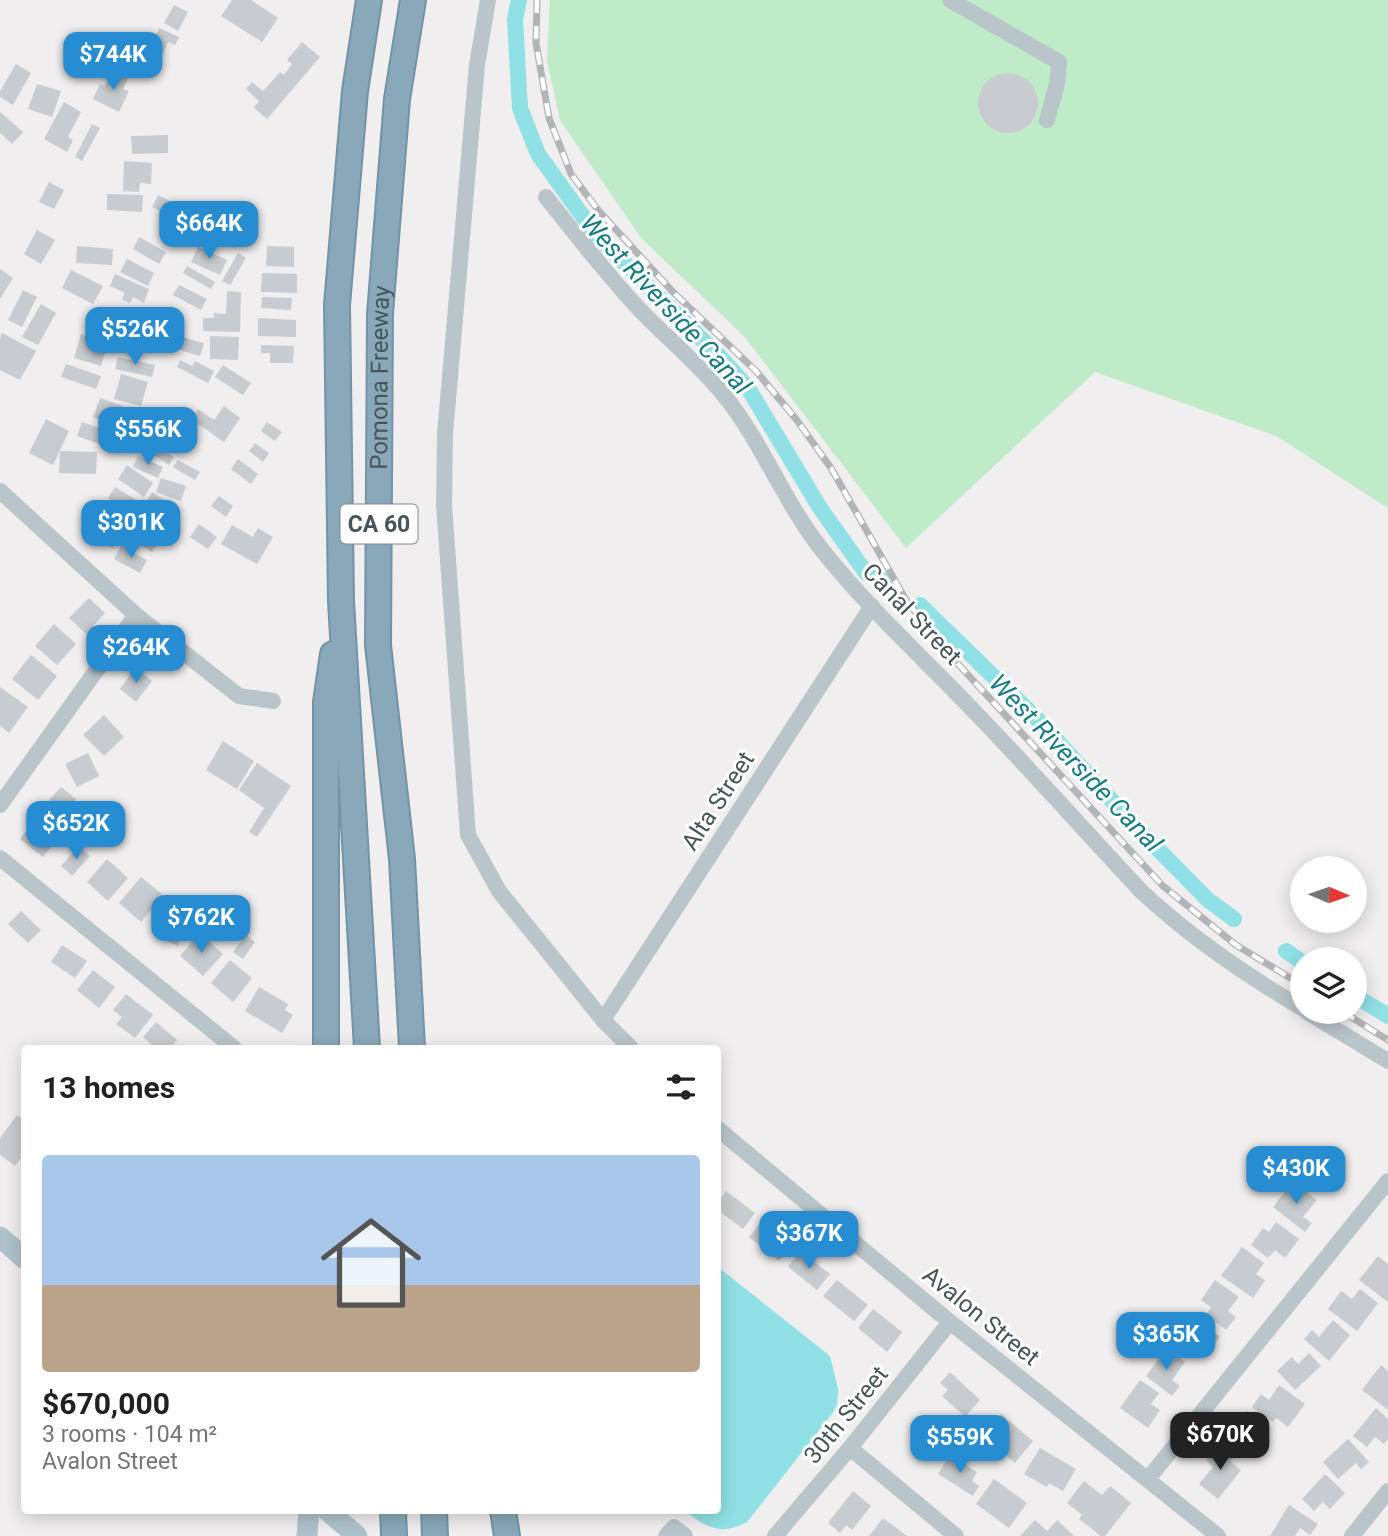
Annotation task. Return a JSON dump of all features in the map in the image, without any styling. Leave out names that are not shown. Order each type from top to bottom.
[{"type":"highway","name":"Pomona Freeway","points":[[367,1045],[341,601],[337,305],[355,91],[369,0]]},
{"type":"highway","name":"Pomona Freeway","points":[[412,0],[397,99],[380,328],[378,645],[402,859],[412,1045]]},
{"type":"highway","points":[[326,1045],[326,702],[341,601]]},
{"type":"highway","points":[[402,859],[427,1045]]},
{"type":"highway","points":[[393,1514],[394,1536]]},
{"type":"highway","points":[[434,1514],[435,1536]]},
{"type":"highway","points":[[504,1514],[508,1536]]},
{"type":"main road","points":[[0,1237],[21,1255]]},
{"type":"main road","points":[[307,1536],[309,1514]]},
{"type":"main road","points":[[332,1514],[353,1533]]},
{"type":"street","points":[[488,0],[477,65],[444,433],[444,505],[468,835],[499,891],[603,1020],[628,1045]]},
{"type":"street","points":[[950,0],[1059,62],[1047,120]]},
{"type":"street","name":"Canal Street","points":[[546,197],[610,277],[725,396],[745,425],[794,512],[819,546],[872,606],[978,715],[1141,891],[1222,958],[1290,1000]]},
{"type":"street","points":[[0,491],[136,615],[239,696],[273,701]]},
{"type":"street","name":"Alta Street","points":[[603,1020],[872,606]]},
{"type":"street","points":[[0,805],[136,615]]},
{"type":"street","points":[[0,858],[230,1045]]},
{"type":"street","points":[[1327,1024],[1388,1061]]},
{"type":"street","name":"Avalon Street","points":[[721,1131],[950,1322],[1218,1536]]},
{"type":"street","points":[[1148,1479],[1388,1181]]},
{"type":"street","name":"30th Street","points":[[775,1536],[850,1448],[950,1322]]},
{"type":"street","points":[[850,1448],[956,1536]]},
{"type":"street","points":[[1352,1536],[1388,1491]]},
{"type":"street","points":[[666,1536],[674,1527],[685,1536]]},
{"type":"green space","points":[[550,0],[1388,0],[1388,508],[1276,436],[1095,372],[906,548],[744,336],[641,238],[560,120],[547,61]]},
{"type":"water","points":[[721,1269],[830,1356],[838,1389],[837,1405],[747,1522],[730,1529],[722,1529],[690,1514],[721,1514]]},
{"type":"building","points":[[232,0],[251,0],[278,18],[262,42],[221,16]]},
{"type":"building","points":[[174,5],[188,12],[178,31],[164,23]]},
{"type":"building","points":[[159,28],[179,37],[175,45],[168,42],[163,54],[150,48]]},
{"type":"building","points":[[302,42],[320,57],[267,119],[254,108],[259,101],[246,89],[252,82],[263,91],[280,72],[284,75],[292,64],[287,60]]},
{"type":"building","points":[[144,55],[157,61],[149,77],[136,71]]},
{"type":"building","points":[[16,64],[31,73],[13,105],[0,97],[0,91]]},
{"type":"building","points":[[112,72],[128,79],[123,89],[129,91],[119,112],[93,99],[100,84],[105,86]]},
{"type":"building","points":[[1008,73],[1029,82],[1038,103],[1029,124],[1008,133],[987,124],[978,103],[987,82]]},
{"type":"building","points":[[37,84],[61,91],[52,117],[28,109]]},
{"type":"building","points":[[64,102],[81,112],[68,137],[73,140],[67,152],[44,139]]},
{"type":"building","points":[[0,112],[23,132],[12,144],[0,133]]},
{"type":"building","points":[[92,124],[100,128],[82,161],[75,157]]},
{"type":"building","points":[[168,135],[168,153],[132,154],[131,136]]},
{"type":"building","points":[[124,161],[152,163],[151,184],[140,183],[139,192],[123,191]]},
{"type":"building","points":[[49,182],[64,190],[54,209],[39,202]]},
{"type":"building","points":[[107,194],[143,195],[142,212],[107,210]]},
{"type":"building","points":[[158,195],[188,210],[182,223],[152,207]]},
{"type":"building","points":[[220,208],[250,225],[245,234],[216,217]]},
{"type":"building","points":[[208,229],[238,238],[235,248],[205,239]]},
{"type":"building","points":[[37,230],[55,240],[41,264],[24,254]]},
{"type":"building","points":[[139,237],[166,252],[159,264],[133,249]]},
{"type":"building","points":[[77,246],[113,249],[112,265],[76,263]]},
{"type":"building","points":[[267,246],[294,247],[294,267],[266,266]]},
{"type":"building","points":[[198,247],[227,260],[220,275],[191,262]]},
{"type":"building","points":[[238,253],[246,258],[230,285],[222,281]]},
{"type":"building","points":[[127,259],[154,273],[148,286],[120,272]]},
{"type":"building","points":[[187,266],[215,282],[211,289],[183,273]]},
{"type":"building","points":[[0,269],[13,278],[0,299]]},
{"type":"building","points":[[71,270],[103,286],[93,304],[62,288]]},
{"type":"building","points":[[262,273],[297,274],[297,293],[261,292]]},
{"type":"building","points":[[115,274],[149,289],[144,303],[133,297],[130,303],[122,299],[125,293],[110,286]]},
{"type":"building","points":[[179,285],[207,299],[201,310],[173,295]]},
{"type":"building","points":[[23,290],[37,297],[22,327],[8,320]]},
{"type":"building","points":[[227,291],[241,292],[240,332],[203,331],[203,318],[214,318],[214,313],[226,314]]},
{"type":"building","points":[[262,297],[292,298],[291,310],[261,308]]},
{"type":"building","points":[[41,304],[56,313],[38,345],[22,337]]},
{"type":"building","points":[[258,318],[296,320],[296,337],[258,336]]},
{"type":"building","points":[[2,333],[36,351],[20,380],[0,370]]},
{"type":"building","points":[[81,334],[108,342],[101,366],[74,358]]},
{"type":"building","points":[[170,334],[204,343],[200,356],[166,346]]},
{"type":"building","points":[[210,336],[239,337],[238,360],[210,359]]},
{"type":"building","points":[[261,345],[294,346],[293,363],[270,363],[270,353],[261,353]]},
{"type":"building","points":[[118,357],[155,365],[152,377],[115,369]]},
{"type":"building","points":[[180,360],[192,366],[195,361],[214,371],[208,383],[177,367]]},
{"type":"building","points":[[66,364],[101,376],[96,389],[61,377]]},
{"type":"building","points":[[223,365],[251,383],[243,395],[215,377]]},
{"type":"building","points":[[121,374],[148,382],[141,406],[114,399]]},
{"type":"building","points":[[100,398],[131,409],[125,429],[93,417]]},
{"type":"building","points":[[224,406],[240,418],[224,442],[191,419],[198,409],[214,420]]},
{"type":"building","points":[[46,419],[69,431],[53,465],[29,453]]},
{"type":"building","points":[[82,422],[118,435],[113,449],[77,436]]},
{"type":"building","points":[[267,422],[282,432],[275,441],[261,431]]},
{"type":"building","points":[[148,440],[174,457],[169,465],[143,448]]},
{"type":"building","points":[[255,443],[269,453],[263,462],[249,451]]},
{"type":"building","points":[[60,451],[97,452],[96,474],[59,473]]},
{"type":"building","points":[[138,456],[163,467],[158,478],[133,467]]},
{"type":"building","points":[[238,459],[258,474],[251,484],[231,469]]},
{"type":"building","points":[[178,460],[200,472],[195,480],[173,467]]},
{"type":"building","points":[[127,465],[153,483],[144,497],[118,479]]},
{"type":"building","points":[[161,478],[186,486],[181,501],[156,492]]},
{"type":"building","points":[[115,487],[141,503],[134,514],[108,498]]},
{"type":"building","points":[[152,492],[172,505],[165,516],[145,504]]},
{"type":"building","points":[[219,496],[233,506],[226,517],[211,506]]},
{"type":"building","points":[[100,508],[127,525],[122,533],[95,516]]},
{"type":"building","points":[[143,508],[169,527],[160,540],[134,521]]},
{"type":"building","points":[[88,521],[118,540],[112,548],[83,529]]},
{"type":"building","points":[[130,524],[159,542],[152,552],[124,535]]},
{"type":"building","points":[[199,524],[217,537],[208,549],[190,537]]},
{"type":"building","points":[[232,525],[253,537],[258,528],[273,537],[257,564],[221,544]]},
{"type":"building","points":[[121,546],[147,560],[140,573],[114,559]]},
{"type":"building","points":[[89,598],[105,613],[86,634],[69,618]]},
{"type":"building","points":[[54,624],[76,644],[57,665],[35,646]]},
{"type":"building","points":[[31,655],[57,676],[38,700],[12,679]]},
{"type":"building","points":[[135,668],[152,681],[136,702],[120,689]]},
{"type":"building","points":[[0,687],[28,707],[9,733],[0,726]]},
{"type":"building","points":[[104,715],[124,737],[104,756],[83,735]]},
{"type":"building","points":[[223,741],[254,761],[237,789],[206,770]]},
{"type":"building","points":[[88,753],[99,776],[77,787],[65,764]]},
{"type":"building","points":[[257,763],[291,786],[257,837],[249,832],[264,808],[239,790]]},
{"type":"building","points":[[61,787],[76,799],[58,820],[43,807]]},
{"type":"building","points":[[38,816],[61,834],[43,857],[20,839]]},
{"type":"building","points":[[79,846],[90,856],[72,876],[61,866]]},
{"type":"building","points":[[107,859],[128,878],[108,901],[87,882]]},
{"type":"building","points":[[141,877],[163,895],[141,922],[119,903]]},
{"type":"building","points":[[21,911],[41,930],[28,943],[8,924]]},
{"type":"building","points":[[162,911],[188,924],[178,946],[151,933]]},
{"type":"building","points":[[200,933],[223,954],[203,976],[180,956]]},
{"type":"building","points":[[245,935],[255,942],[243,959],[233,952]]},
{"type":"building","points":[[62,945],[87,961],[75,978],[51,962]]},
{"type":"building","points":[[230,960],[252,978],[233,1002],[211,983]]},
{"type":"building","points":[[93,970],[115,987],[99,1008],[77,990]]},
{"type":"building","points":[[259,987],[288,1004],[285,1010],[293,1015],[282,1033],[245,1011]]},
{"type":"building","points":[[126,994],[153,1015],[135,1038],[116,1024],[122,1017],[113,1010]]},
{"type":"building","points":[[156,1022],[177,1040],[173,1045],[152,1045],[143,1037]]},
{"type":"building","points":[[17,1115],[21,1118],[21,1158],[15,1166],[0,1155],[0,1138]]},
{"type":"building","points":[[1293,1181],[1317,1200],[1303,1217],[1312,1223],[1305,1232],[1273,1207]]},
{"type":"building","points":[[726,1191],[755,1213],[743,1229],[721,1212],[721,1198]]},
{"type":"building","points":[[766,1216],[796,1240],[779,1261],[749,1237]]},
{"type":"building","points":[[1276,1222],[1299,1239],[1285,1258],[1275,1250],[1268,1258],[1251,1245],[1263,1228],[1269,1232]]},
{"type":"building","points":[[1242,1247],[1264,1263],[1256,1274],[1265,1280],[1253,1298],[1221,1276]]},
{"type":"building","points":[[800,1251],[830,1274],[817,1290],[788,1267]]},
{"type":"building","points":[[1378,1256],[1388,1264],[1388,1302],[1359,1280]]},
{"type":"building","points":[[837,1280],[868,1305],[854,1321],[823,1296]]},
{"type":"building","points":[[1215,1280],[1239,1297],[1228,1311],[1236,1317],[1226,1330],[1206,1315],[1211,1307],[1201,1300]]},
{"type":"building","points":[[1360,1289],[1378,1303],[1357,1331],[1328,1309],[1341,1291],[1352,1299]]},
{"type":"building","points":[[873,1309],[902,1332],[887,1352],[858,1328]]},
{"type":"building","points":[[1191,1314],[1220,1337],[1207,1354],[1197,1347],[1189,1356],[1178,1347],[1185,1338],[1178,1332]]},
{"type":"building","points":[[1333,1320],[1350,1335],[1329,1361],[1304,1339],[1312,1330],[1319,1337]]},
{"type":"building","points":[[1167,1348],[1185,1362],[1172,1380],[1180,1386],[1172,1396],[1146,1376]]},
{"type":"building","points":[[1309,1353],[1321,1366],[1295,1390],[1277,1371],[1292,1357],[1298,1364]]},
{"type":"building","points":[[1381,1365],[1388,1371],[1388,1410],[1362,1390]]},
{"type":"building","points":[[950,1372],[980,1400],[965,1417],[942,1396],[948,1390],[940,1383]]},
{"type":"building","points":[[1140,1380],[1159,1393],[1151,1404],[1160,1410],[1148,1428],[1120,1408]]},
{"type":"building","points":[[1279,1385],[1305,1404],[1288,1427],[1276,1418],[1273,1422],[1252,1407],[1261,1394],[1269,1400]]},
{"type":"building","points":[[1376,1408],[1388,1419],[1388,1439],[1384,1444],[1375,1437],[1367,1447],[1353,1436]]},
{"type":"building","points":[[1247,1411],[1268,1429],[1246,1455],[1234,1445],[1242,1436],[1233,1428]]},
{"type":"building","points":[[1001,1414],[1033,1441],[1015,1463],[983,1436]]},
{"type":"building","points":[[1348,1439],[1369,1462],[1361,1469],[1356,1463],[1338,1479],[1323,1462]]},
{"type":"building","points":[[1220,1443],[1235,1455],[1230,1461],[1241,1470],[1218,1499],[1199,1484],[1213,1467],[1206,1460]]},
{"type":"building","points":[[1040,1448],[1076,1469],[1063,1491],[1049,1483],[1047,1487],[1024,1474]]},
{"type":"building","points":[[950,1455],[977,1472],[972,1481],[979,1486],[973,1496],[938,1474]]},
{"type":"building","points":[[1325,1474],[1345,1493],[1330,1509],[1323,1502],[1314,1511],[1302,1499]]},
{"type":"building","points":[[994,1479],[1027,1503],[1009,1528],[976,1504]]},
{"type":"building","points":[[1084,1481],[1102,1495],[1110,1486],[1131,1503],[1105,1536],[1101,1536],[1079,1519],[1082,1515],[1067,1503]]},
{"type":"building","points":[[853,1491],[871,1506],[852,1530],[846,1525],[840,1533],[828,1523]]},
{"type":"building","points":[[1289,1505],[1318,1524],[1310,1535],[1300,1528],[1295,1536],[1270,1536]]},
{"type":"building","points":[[883,1518],[907,1536],[869,1536]]},
{"type":"building","points":[[1035,1520],[1047,1531],[1057,1520],[1074,1536],[1020,1536]]},
{"type":"waterway","name":"West Riverside Canal","points":[[519,0],[515,19],[520,108],[538,154],[597,236],[748,388],[820,508],[866,573],[884,581]]},
{"type":"waterway","name":"West Riverside Canal","points":[[920,605],[1036,718],[1136,827],[1208,900],[1234,919]]},
{"type":"waterway","name":"West Riverside Canal","points":[[1286,951],[1290,954]]},
{"type":"waterway","name":"West Riverside Canal","points":[[1367,1003],[1388,1016]]},
{"type":"railway","points":[[537,0],[536,43],[549,118],[571,174],[598,210],[673,292],[756,371],[796,419],[831,468],[906,600],[946,651],[1163,886],[1236,945],[1290,978]]},
{"type":"railway","points":[[1362,1024],[1388,1040]]}]
